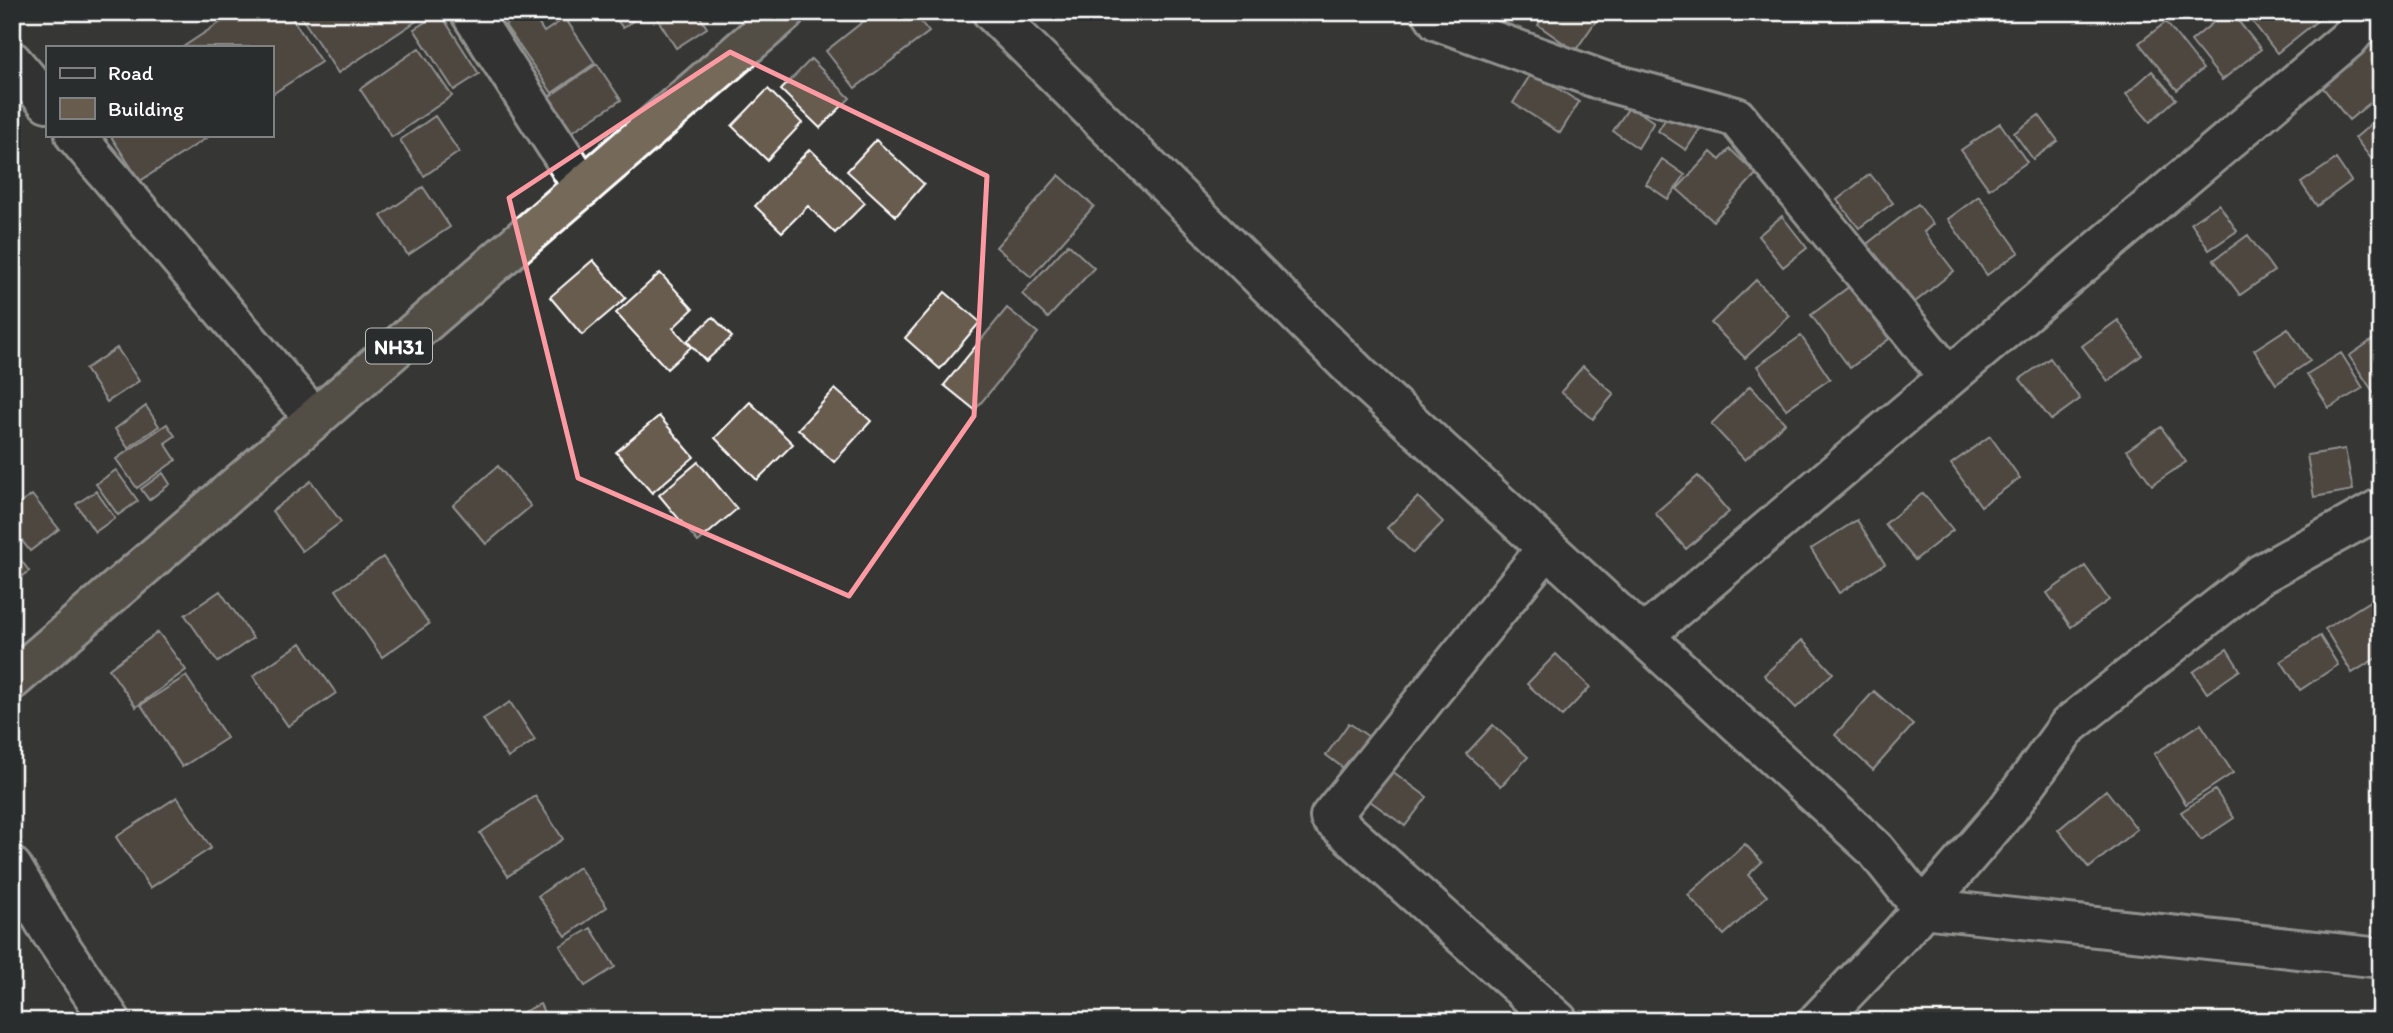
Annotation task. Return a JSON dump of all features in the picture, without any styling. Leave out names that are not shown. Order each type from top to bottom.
[{"type":"highway","name":"NH31","points":[[12,680],[785,12]]},
{"type":"street","points":[[470,12],[583,187]]},
{"type":"street","points":[[992,12],[1361,377],[1875,849],[1923,908],[2381,958]]},
{"type":"street","points":[[1432,12],[1438,21],[1604,81],[1736,117],[1948,376]]},
{"type":"street","points":[[1643,636],[2348,39],[2371,12]]},
{"type":"street","points":[[12,61],[46,101]]},
{"type":"street","points":[[76,136],[315,419]]},
{"type":"street","points":[[1818,1021],[1923,908],[2008,809],[2069,725],[2261,574],[2381,508]]},
{"type":"street","points":[[1547,548],[1330,817],[1558,1021]]},
{"type":"street","points":[[12,867],[50,931],[111,1021]]},
{"type":"highlighted area","points":[[730,52],[987,176],[974,416],[849,596],[578,478],[509,198]]},
{"type":"building","points":[[236,12],[288,12],[321,62],[273,94],[273,46],[185,46]]},
{"type":"building","points":[[298,12],[430,12],[338,73]]},
{"type":"building","points":[[524,12],[531,12],[544,32],[565,18],[595,63],[552,93],[505,25]]},
{"type":"building","points":[[611,12],[645,12],[623,28]]},
{"type":"building","points":[[653,12],[697,12],[707,28],[676,48]]},
{"type":"building","points":[[875,12],[913,12],[929,32],[855,88],[826,51]]},
{"type":"building","points":[[1547,12],[1596,12],[1600,15],[1575,51],[1538,25]]},
{"type":"building","points":[[2226,12],[2231,12],[2261,49],[2222,80],[2191,41]]},
{"type":"building","points":[[2245,12],[2312,12],[2318,20],[2277,53]]},
{"type":"building","points":[[440,13],[479,74],[454,90],[414,29]]},
{"type":"building","points":[[2166,22],[2203,69],[2177,90],[2139,43]]},
{"type":"building","points":[[2381,31],[2381,94],[2349,120],[2319,83]]},
{"type":"building","points":[[419,48],[452,96],[392,137],[360,89]]},
{"type":"building","points":[[811,59],[850,98],[820,128],[781,90]]},
{"type":"building","points":[[597,64],[621,100],[570,133],[547,98]]},
{"type":"building","points":[[2152,71],[2176,99],[2150,122],[2126,94]]},
{"type":"building","points":[[1532,72],[1579,102],[1560,133],[1513,103]]},
{"type":"building","points":[[768,89],[802,123],[767,160],[732,126]]},
{"type":"building","points":[[1678,99],[1707,118],[1686,150],[1658,131]]},
{"type":"building","points":[[1630,106],[1654,122],[1638,148],[1613,131]]},
{"type":"building","points":[[2039,115],[2058,141],[2033,159],[2014,133]]},
{"type":"building","points":[[435,116],[459,152],[424,176],[400,140]]},
{"type":"building","points":[[2381,116],[2381,163],[2377,166],[2355,138]]},
{"type":"building","points":[[2000,123],[2027,162],[1989,189],[1961,150]]},
{"type":"building","points":[[111,136],[209,136],[140,181]]},
{"type":"building","points":[[876,140],[924,184],[896,216],[847,171]]},
{"type":"building","points":[[810,149],[865,203],[835,233],[808,206],[782,232],[755,206]]},
{"type":"building","points":[[1730,149],[1756,174],[1713,221],[1677,189],[1711,152],[1720,160]]},
{"type":"building","points":[[1662,159],[1685,175],[1668,199],[1646,184]]},
{"type":"building","points":[[2336,159],[2351,181],[2317,206],[2301,183]]},
{"type":"building","points":[[1870,174],[1893,203],[1859,228],[1837,200]]},
{"type":"building","points":[[1059,175],[1094,206],[1031,277],[996,247]]},
{"type":"building","points":[[423,187],[450,227],[408,255],[381,216]]},
{"type":"building","points":[[1979,196],[2019,252],[1987,275],[1948,219]]},
{"type":"building","points":[[1918,204],[1933,224],[1924,232],[1954,271],[1910,306],[1863,247]]},
{"type":"building","points":[[2219,204],[2237,231],[2209,250],[2191,223]]},
{"type":"building","points":[[1782,216],[1807,248],[1783,267],[1758,236]]},
{"type":"building","points":[[2248,235],[2274,271],[2240,295],[2214,260]]},
{"type":"building","points":[[1068,244],[1094,268],[1048,318],[1022,294]]},
{"type":"building","points":[[593,260],[626,298],[582,335],[550,297]]},
{"type":"building","points":[[660,273],[693,309],[673,328],[691,347],[667,369],[616,313]]},
{"type":"building","points":[[1756,280],[1790,316],[1745,358],[1711,323]]},
{"type":"building","points":[[1850,286],[1889,339],[1850,368],[1811,315]]},
{"type":"building","points":[[945,292],[980,322],[940,369],[905,338]]},
{"type":"building","points":[[1007,308],[1038,333],[975,410],[944,385]]},
{"type":"building","points":[[713,317],[732,337],[706,361],[687,341]]},
{"type":"building","points":[[2118,320],[2142,355],[2108,381],[2082,346]]},
{"type":"building","points":[[2288,328],[2310,361],[2276,384],[2254,350]]},
{"type":"building","points":[[2381,334],[2381,396],[2378,399],[2349,356]]},
{"type":"building","points":[[1801,336],[1830,379],[1786,409],[1757,366]]},
{"type":"building","points":[[117,348],[139,381],[107,402],[85,369]]},
{"type":"building","points":[[2341,353],[2363,388],[2329,408],[2307,374]]},
{"type":"building","points":[[2050,358],[2080,399],[2051,420],[2020,379]]},
{"type":"building","points":[[1583,366],[1614,394],[1593,419],[1561,392]]},
{"type":"building","points":[[1750,386],[1785,423],[1745,460],[1711,424]]},
{"type":"building","points":[[835,389],[871,421],[834,462],[798,429]]},
{"type":"building","points":[[750,402],[793,444],[757,480],[715,438]]},
{"type":"building","points":[[146,406],[159,426],[128,448],[115,429]]},
{"type":"building","points":[[659,416],[694,457],[652,493],[616,452]]},
{"type":"building","points":[[167,424],[175,436],[165,443],[176,460],[137,488],[116,459]]},
{"type":"building","points":[[2161,427],[2186,462],[2152,485],[2127,450]]},
{"type":"building","points":[[1990,436],[2020,478],[1981,506],[1951,464]]},
{"type":"building","points":[[2345,449],[2353,490],[2314,497],[2307,455]]},
{"type":"building","points":[[698,462],[737,509],[698,542],[659,495]]},
{"type":"building","points":[[498,466],[531,506],[486,544],[453,505]]},
{"type":"building","points":[[116,470],[138,501],[118,515],[96,484]]},
{"type":"building","points":[[163,473],[170,484],[149,500],[141,489]]},
{"type":"building","points":[[1698,476],[1729,512],[1686,549],[1655,513]]},
{"type":"building","points":[[311,481],[341,522],[302,551],[272,511]]},
{"type":"building","points":[[96,491],[115,518],[95,532],[76,504]]},
{"type":"building","points":[[1923,493],[1953,530],[1915,560],[1885,524]]},
{"type":"building","points":[[32,495],[59,529],[30,551],[12,528],[12,509]]},
{"type":"building","points":[[1418,497],[1443,522],[1413,553],[1387,528]]},
{"type":"building","points":[[1857,520],[1885,564],[1839,593],[1811,549]]},
{"type":"building","points":[[12,548],[29,571],[12,584]]},
{"type":"building","points":[[383,557],[429,624],[382,657],[336,590]]},
{"type":"building","points":[[2085,566],[2109,600],[2071,627],[2047,593]]},
{"type":"building","points":[[220,591],[253,638],[218,662],[185,615]]},
{"type":"building","points":[[2370,601],[2381,619],[2381,637],[2378,639],[2381,655],[2352,673],[2325,629]]},
{"type":"building","points":[[158,632],[186,670],[136,707],[109,669]]},
{"type":"building","points":[[2320,636],[2338,665],[2300,690],[2281,661]]},
{"type":"building","points":[[1802,640],[1833,673],[1796,708],[1764,675]]},
{"type":"building","points":[[301,643],[336,693],[288,726],[253,676]]},
{"type":"building","points":[[2227,649],[2240,670],[2207,693],[2193,672]]},
{"type":"building","points":[[1556,654],[1590,687],[1562,716],[1527,684]]},
{"type":"building","points":[[186,676],[227,738],[182,767],[141,705]]},
{"type":"building","points":[[1874,691],[1913,725],[1873,770],[1835,735]]},
{"type":"building","points":[[510,702],[535,740],[508,758],[483,719]]},
{"type":"building","points":[[1349,723],[1382,746],[1358,779],[1326,755]]},
{"type":"building","points":[[2201,724],[2233,773],[2186,804],[2154,754]]},
{"type":"building","points":[[1493,725],[1528,757],[1501,786],[1466,754]]},
{"type":"building","points":[[1392,771],[1427,797],[1405,826],[1370,801]]},
{"type":"building","points":[[2106,790],[2137,829],[2089,868],[2058,830]]},
{"type":"building","points":[[2215,790],[2234,818],[2201,840],[2181,812]]},
{"type":"building","points":[[535,796],[563,839],[508,876],[480,833]]},
{"type":"building","points":[[177,797],[211,848],[150,888],[116,837]]},
{"type":"building","points":[[1745,844],[1762,862],[1748,875],[1767,896],[1724,935],[1688,895]]},
{"type":"building","points":[[579,867],[607,907],[566,936],[538,896]]},
{"type":"building","points":[[591,928],[615,967],[585,986],[560,946]]},
{"type":"building","points":[[540,1004],[548,1021],[504,1021]]}]
